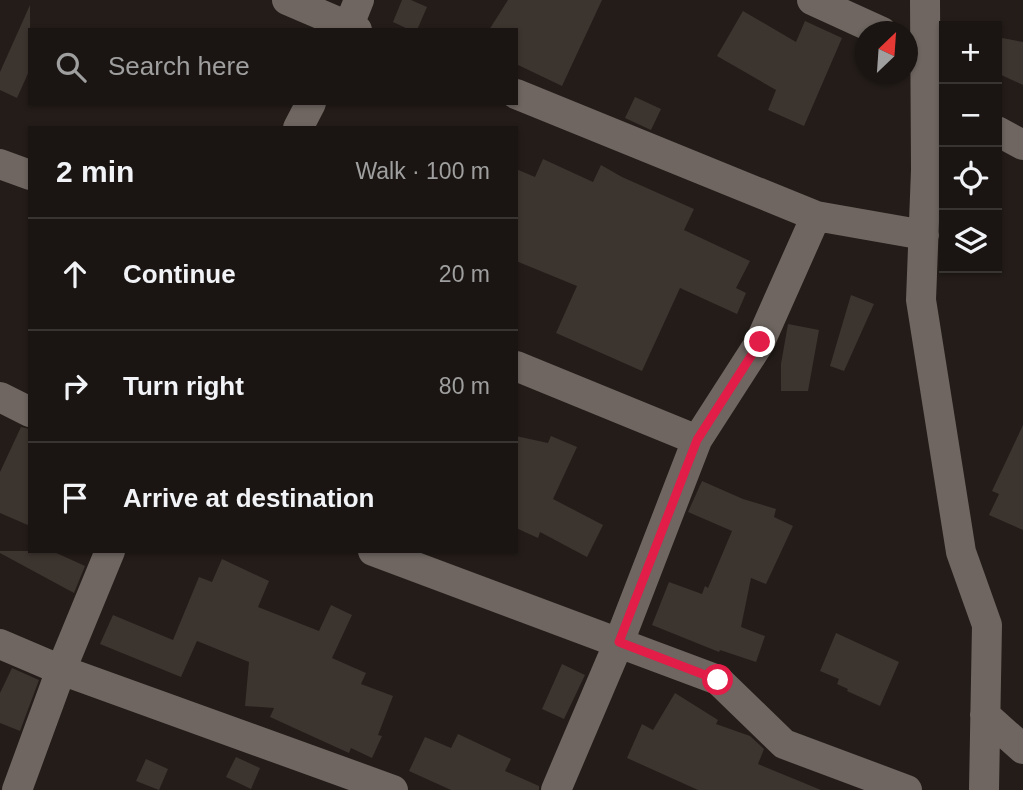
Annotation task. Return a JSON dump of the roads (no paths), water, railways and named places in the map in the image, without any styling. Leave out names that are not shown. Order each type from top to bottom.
[{"type":"street","points":[[288,0],[353,21]]},
{"type":"street","points":[[812,0],[858,21]]},
{"type":"street","points":[[918,37],[925,0]]},
{"type":"street","points":[[918,49],[939,75]]},
{"type":"street","points":[[918,72],[926,170],[921,300],[961,552],[987,625],[984,790]]},
{"type":"street","points":[[518,95],[816,216],[924,235]]},
{"type":"street","points":[[300,126],[310,105]]},
{"type":"street","points":[[1002,134],[1023,145]]},
{"type":"street","points":[[0,164],[28,174]]},
{"type":"street","points":[[556,790],[619,642],[697,440],[760,342],[816,216]]},
{"type":"street","points":[[518,367],[697,440]]},
{"type":"street","points":[[0,397],[28,411]]},
{"type":"street","points":[[17,790],[61,670],[109,553]]},
{"type":"street","points":[[378,553],[718,680],[784,744],[907,790]]},
{"type":"street","points":[[0,644],[61,670],[393,790]]},
{"type":"street","points":[[985,715],[1023,749]]}]
